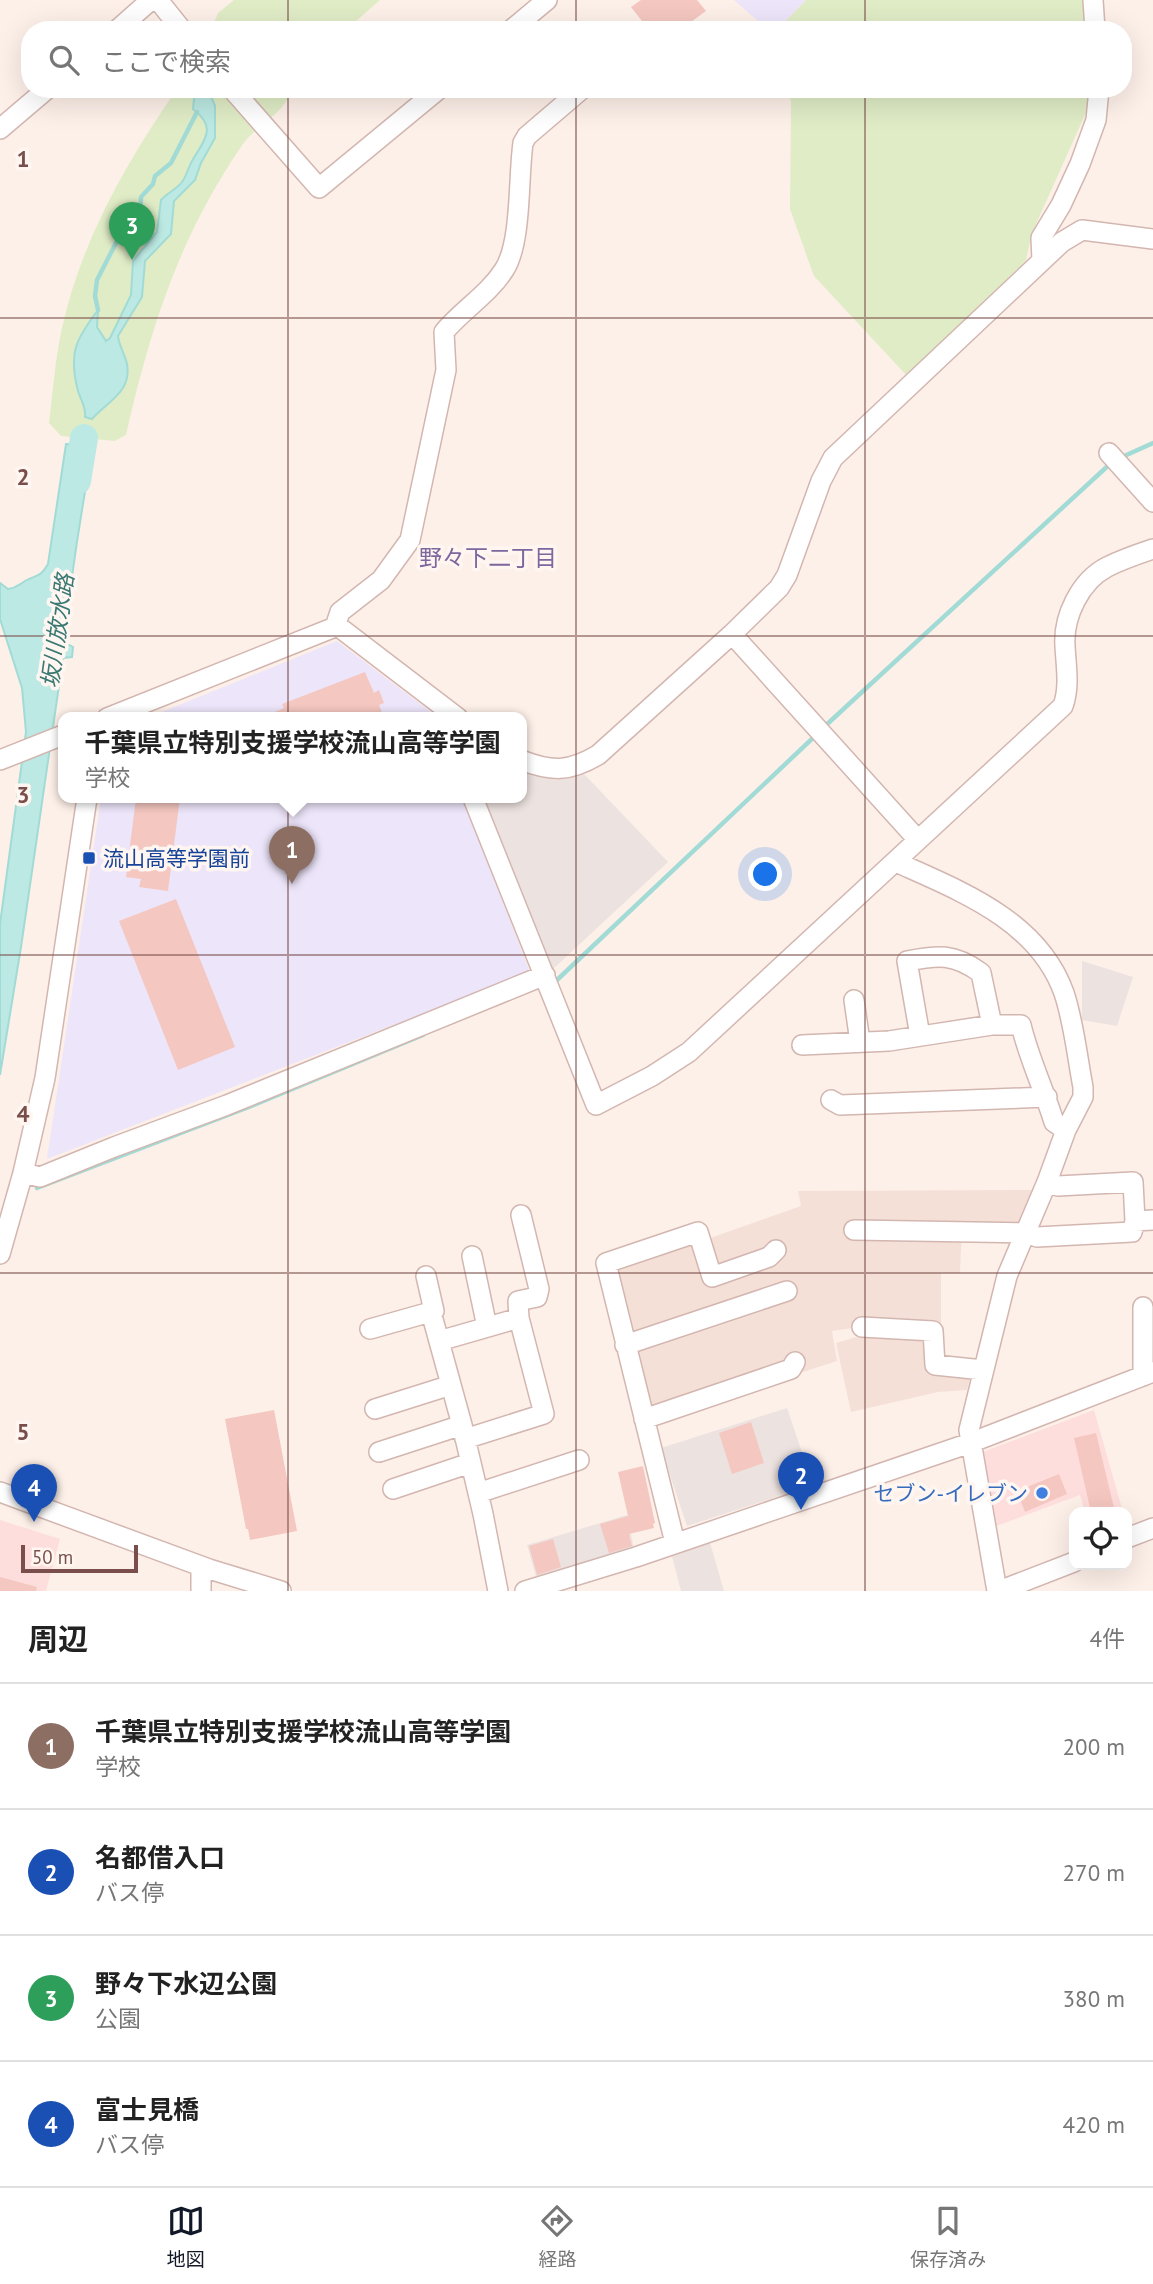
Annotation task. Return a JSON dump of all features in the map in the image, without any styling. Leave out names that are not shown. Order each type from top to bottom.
[{"type":"street","points":[[127,21],[151,0]]},
{"type":"street","points":[[158,0],[175,21]]},
{"type":"street","points":[[522,21],[547,0]]},
{"type":"street","points":[[1093,0],[1094,21]]},
{"type":"street","points":[[0,129],[36,98]]},
{"type":"street","points":[[240,98],[319,188],[428,98]]},
{"type":"street","points":[[335,627],[340,612],[380,580],[410,540],[446,370],[444,332],[476,303],[505,269],[515,243],[523,143],[527,136],[571,98]]},
{"type":"street","points":[[1042,260],[1041,238],[1061,205],[1080,164],[1096,120],[1098,98]]},
{"type":"street","points":[[527,762],[547,768],[566,769],[591,759],[732,634],[779,588],[787,575],[832,458],[1072,234],[1082,230],[1153,239]]},
{"type":"street","points":[[1113,458],[1153,502]]},
{"type":"street","points":[[475,803],[596,1105],[652,1076],[689,1052],[1063,706],[1067,695],[1065,641],[1070,611],[1083,588],[1104,568],[1153,549]]},
{"type":"street","points":[[122,712],[335,627],[339,627],[450,712]]},
{"type":"street","points":[[732,634],[918,840]]},
{"type":"street","points":[[0,760],[58,737]]},
{"type":"street","points":[[0,1254],[23,1173],[45,1078],[86,803]]},
{"type":"street","points":[[896,862],[963,893],[994,911],[1026,936],[1049,963],[1069,1009],[1083,1097],[1066,1130],[1007,1276],[969,1430],[998,1591],[1069,1564]]},
{"type":"street","points":[[920,1036],[907,961],[933,956],[964,961],[981,973],[992,1026]]},
{"type":"street","points":[[23,1173],[40,1177],[548,983]]},
{"type":"street","points":[[854,1000],[860,1042]]},
{"type":"street","points":[[802,1045],[860,1042],[1021,1025],[1028,1056],[1055,1122],[1066,1130]]},
{"type":"street","points":[[831,1100],[840,1105],[1047,1097]]},
{"type":"street","points":[[854,1230],[1026,1233],[1037,1237],[1132,1232],[1144,1221],[1133,1182],[1058,1186],[1047,1182]]},
{"type":"street","points":[[379,1452],[544,1413],[519,1318],[518,1301],[537,1297],[539,1289],[521,1216]]},
{"type":"street","points":[[674,1543],[606,1263],[698,1232],[712,1277],[769,1257],[776,1250]]},
{"type":"street","points":[[472,1256],[487,1327]]},
{"type":"street","points":[[370,1329],[435,1311],[426,1276]]},
{"type":"street","points":[[625,1345],[787,1291]]},
{"type":"street","points":[[525,1591],[636,1557],[970,1443],[1148,1374],[1143,1307]]},
{"type":"street","points":[[431,1312],[478,1493],[498,1591]]},
{"type":"street","points":[[439,1341],[519,1318]]},
{"type":"street","points":[[862,1327],[933,1331],[935,1365],[984,1370]]},
{"type":"street","points":[[644,1419],[791,1369],[795,1362]]},
{"type":"street","points":[[375,1409],[451,1385]]},
{"type":"street","points":[[478,1493],[579,1460]]},
{"type":"street","points":[[393,1489],[470,1463]]},
{"type":"street","points":[[0,1492],[205,1568],[281,1591]]},
{"type":"street","points":[[1132,1536],[1153,1528]]},
{"type":"street","points":[[201,1591],[205,1568]]},
{"type":"street","points":[[205,1568],[216,1591]]},
{"type":"shaded area","points":[[734,0],[806,0],[786,21],[758,21]]},
{"type":"shaded area","points":[[337,641],[431,712],[162,712]]},
{"type":"shaded area","points":[[527,772],[556,780],[584,774],[668,862],[553,969],[486,803],[527,803]]},
{"type":"shaded area","points":[[100,803],[464,803],[530,972],[47,1159]]},
{"type":"shaded area","points":[[1082,961],[1133,977],[1117,1026],[1082,1020]]},
{"type":"shaded area","points":[[1035,1190],[1022,1224],[962,1225],[960,1273],[941,1273],[941,1324],[853,1319],[853,1328],[832,1331],[837,1361],[651,1422],[617,1271],[801,1206],[798,1191]]},
{"type":"shaded area","points":[[873,1332],[927,1340],[930,1368],[971,1375],[967,1390],[938,1392],[851,1412],[836,1343]]},
{"type":"shaded area","points":[[787,1408],[813,1485],[687,1526],[661,1448]]},
{"type":"shaded area","points":[[1094,1410],[1122,1507],[1084,1507],[1080,1495],[994,1527],[980,1453]]},
{"type":"shaded area","points":[[627,1515],[634,1549],[537,1580],[527,1545]]},
{"type":"shaded area","points":[[0,1520],[60,1539],[46,1591],[0,1591]]},
{"type":"shaded area","points":[[710,1543],[724,1591],[681,1591],[672,1556]]},
{"type":"green space","points":[[234,0],[380,0],[356,21],[215,21],[218,13]]},
{"type":"green space","points":[[806,0],[1083,0],[1084,21],[786,21]]},
{"type":"green space","points":[[171,98],[288,98],[282,107],[243,144],[221,178],[185,248],[157,320],[126,435],[115,441],[61,436],[49,423],[58,352],[70,296],[108,203],[141,144]]},
{"type":"green space","points":[[790,98],[1089,98],[1089,106],[1032,233],[1026,260],[908,377],[814,276],[790,209]]},
{"type":"water","points":[[194,98],[212,98],[215,106],[215,138],[195,180],[174,201],[171,234],[145,261],[142,297],[118,336],[127,364],[126,382],[117,395],[92,419],[85,417],[74,366],[79,338],[98,310],[97,327],[106,341],[110,338],[131,295],[133,261],[157,232],[161,200],[182,182],[204,140],[207,128],[205,122],[193,109]]},
{"type":"water","points":[[66,444],[93,446],[64,642],[73,647],[72,657],[63,658],[0,1075],[0,924],[26,732],[22,688],[0,619],[0,583],[8,589],[13,588],[40,574],[48,564]]},
{"type":"building","points":[[641,0],[697,0],[706,11],[692,21],[642,21],[631,7]]},
{"type":"building","points":[[365,672],[374,693],[379,690],[384,703],[379,705],[382,712],[275,712],[284,708],[282,704]]},
{"type":"building","points":[[135,803],[179,803],[168,891],[139,887],[141,879],[126,877]]},
{"type":"building","points":[[176,899],[235,1047],[178,1070],[119,921]]},
{"type":"building","points":[[274,1410],[297,1531],[250,1540],[225,1419]]},
{"type":"building","points":[[751,1422],[764,1463],[732,1474],[719,1433]]},
{"type":"building","points":[[1096,1433],[1114,1507],[1090,1507],[1074,1438]]},
{"type":"building","points":[[643,1466],[654,1528],[629,1534],[632,1546],[609,1553],[600,1524],[628,1516],[618,1472]]},
{"type":"building","name":"セブン-イレブン","points":[[1059,1474],[1067,1494],[1025,1512],[1017,1491]]},
{"type":"building","points":[[553,1539],[561,1567],[537,1575],[529,1546]]},
{"type":"building","points":[[0,1577],[37,1587],[36,1591],[0,1591]]},
{"type":"waterway","points":[[98,310],[95,296],[97,280],[119,237],[136,225],[140,215],[141,197],[153,184],[155,176],[171,163],[197,112]]},
{"type":"waterway","name":"坂川放水路","points":[[77,481],[84,438]]},
{"type":"waterway","points":[[1122,457],[1153,443]]},
{"type":"waterway","points":[[824,727],[1111,463]]},
{"type":"waterway","points":[[551,982],[557,980],[815,736]]},
{"type":"waterway","points":[[37,1188],[249,1107],[423,1035]]},
{"type":"place","name":"野々下水辺公園","points":[[132,260]]},
{"type":"place","name":"流山高等学園前","points":[[89,858]]},
{"type":"place","name":"千葉県立特別支援学校流山高等学園","points":[[292,884]]},
{"type":"place","name":"セブン-イレブン","points":[[1042,1493]]},
{"type":"place","name":"名都借入口","points":[[801,1510]]},
{"type":"place","name":"富士見橋","points":[[34,1522]]},
{"type":"district","name":"野々下二丁目","points":[[488,557]]}]
